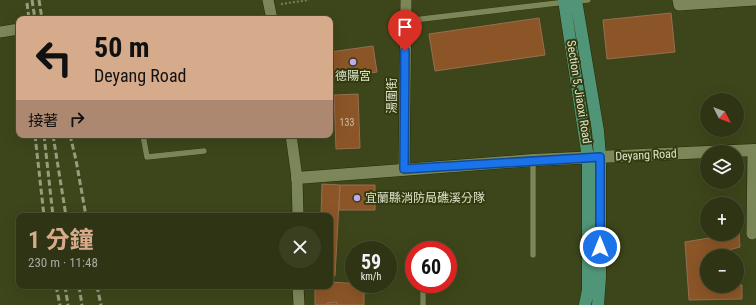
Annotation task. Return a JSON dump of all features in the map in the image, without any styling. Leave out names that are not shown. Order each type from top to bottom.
[{"type":"main road","name":"Section 5, Jiaoxi Road","points":[[580,0],[598,131],[594,158],[588,290],[585,305]]},
{"type":"main road","name":"Section 5, Jiaoxi Road","points":[[564,1],[594,158],[600,277],[598,305]]},
{"type":"street","name":"湯圍街","points":[[404,169],[406,0]]},
{"type":"street","points":[[678,0],[679,5],[755,0]]},
{"type":"street","points":[[269,2],[271,16]]},
{"type":"street","points":[[0,32],[16,29]]},
{"type":"street","points":[[291,138],[297,178],[298,213]]},
{"type":"street","name":"Deyang Road","points":[[744,150],[755,150]]},
{"type":"street","points":[[752,234],[755,150]]},
{"type":"street","name":"Deyang Road","points":[[297,178],[533,160],[700,152]]},
{"type":"street","points":[[298,289],[298,305]]},
{"type":"lane","points":[[405,21],[580,0]]},
{"type":"lane","points":[[144,138],[148,157],[204,151]]},
{"type":"lane","points":[[533,160],[533,256]]},
{"type":"lane","points":[[423,293],[423,305]]},
{"type":"path","points":[[269,2],[309,0]]},
{"type":"building","points":[[671,13],[675,52],[607,59],[603,20]]},
{"type":"building","points":[[539,18],[545,55],[435,71],[429,34]]},
{"type":"building","name":"德陽宮","points":[[373,46],[377,72],[333,79],[333,52]]},
{"type":"building","points":[[358,94],[360,148],[336,149],[334,95]]},
{"type":"building","points":[[322,184],[340,185],[335,276],[333,276],[333,213],[321,213]]},
{"type":"building","name":"宜蘭縣消防局礁溪分隊","points":[[340,185],[375,185],[375,210],[339,210]]},
{"type":"building","points":[[700,240],[700,241],[740,241],[740,247],[732,249],[700,249],[700,293],[742,293],[742,299],[689,300],[685,242]]},
{"type":"building","points":[[333,282],[345,283],[345,293],[364,293],[364,305],[315,305],[315,289],[333,289]]},
{"type":"building","points":[[337,302],[337,305],[327,305],[327,303]]},
{"type":"railway","points":[[32,0],[35,16]]},
{"type":"railway","points":[[39,0],[42,16]]},
{"type":"railway","points":[[27,3],[29,16]]},
{"type":"railway","points":[[35,138],[44,213]]},
{"type":"railway","points":[[44,138],[53,213]]},
{"type":"railway","points":[[53,138],[66,213]]},
{"type":"railway","points":[[71,138],[85,213]]},
{"type":"railway","points":[[57,289],[60,305]]},
{"type":"railway","points":[[65,289],[68,305]]},
{"type":"railway","points":[[79,289],[82,305]]},
{"type":"railway","points":[[98,289],[101,305]]},
{"type":"place","name":"德陽宮","points":[[353,62]]},
{"type":"place","name":"宜蘭縣消防局礁溪分隊","points":[[357,198]]},
{"type":"route","points":[[405,51],[404,169],[600,157],[600,247]]}]
